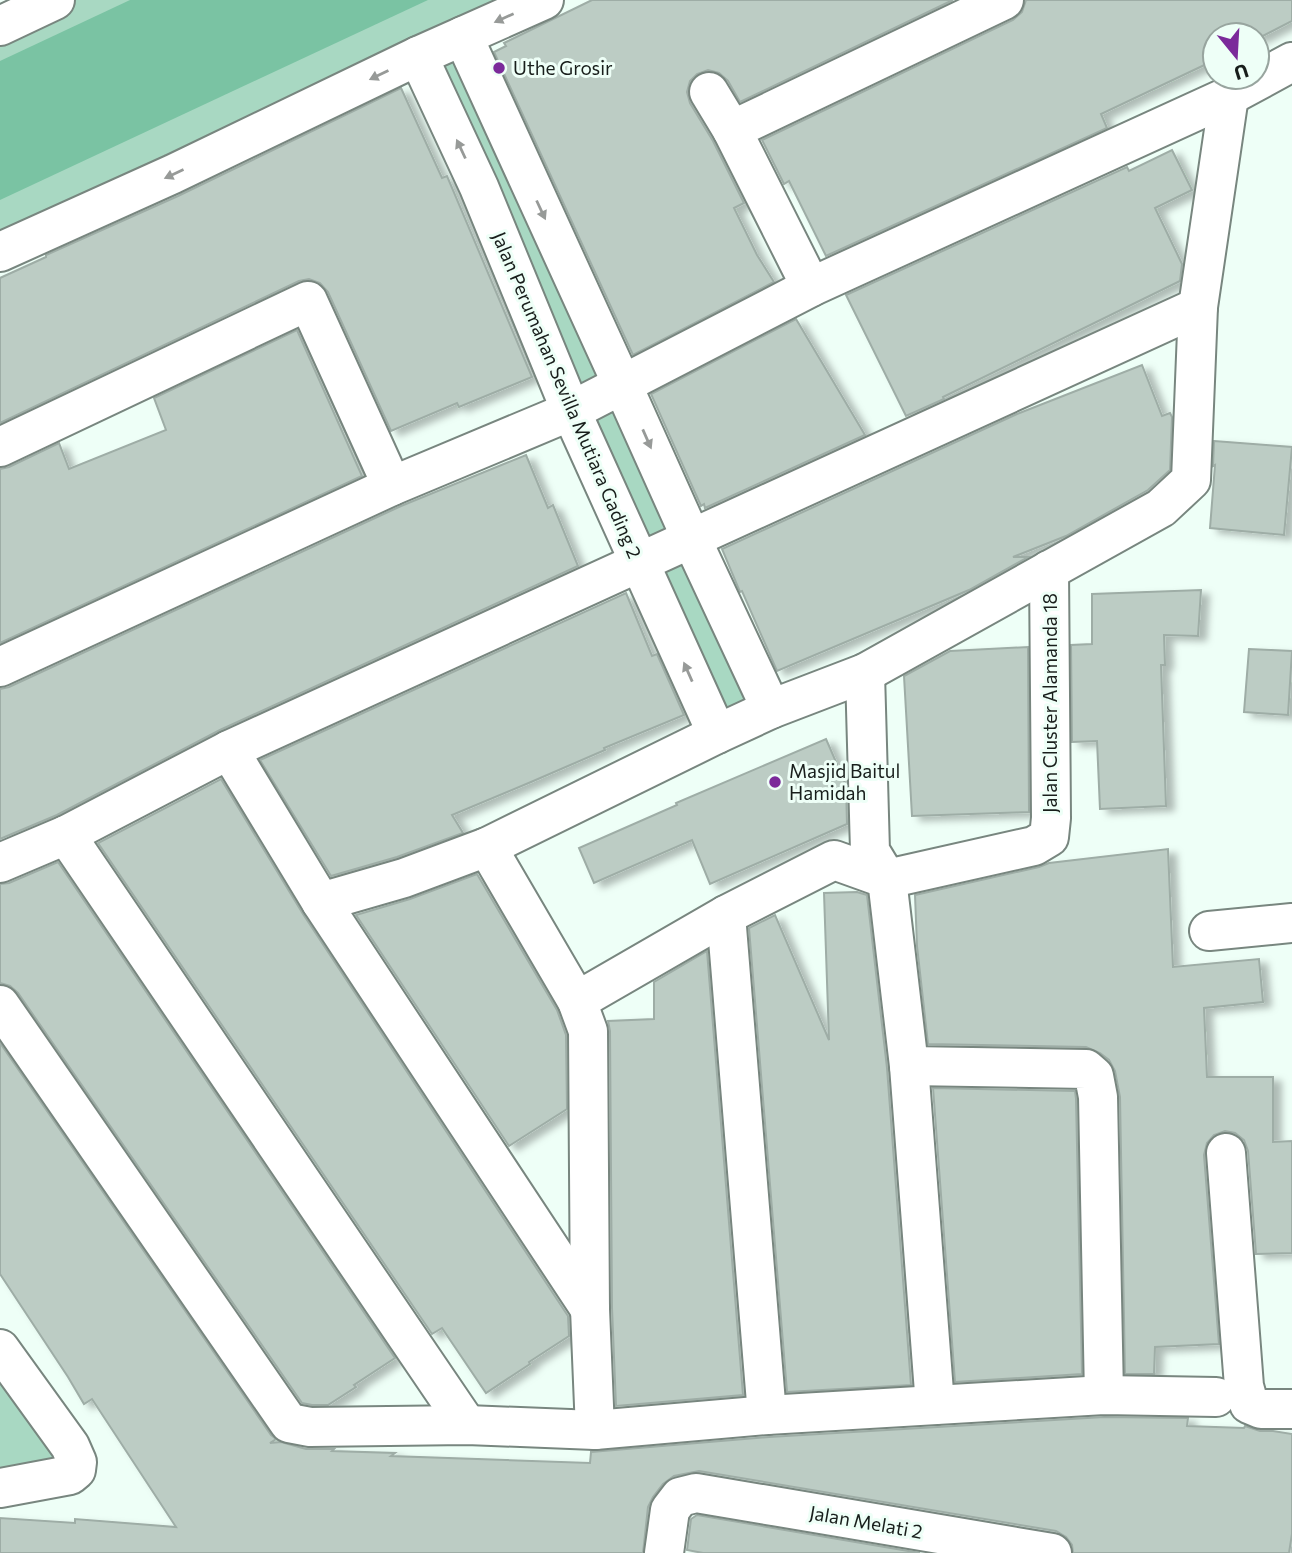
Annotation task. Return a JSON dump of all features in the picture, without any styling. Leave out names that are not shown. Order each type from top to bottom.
[{"type":"street","points":[[0,26],[55,0]]},
{"type":"street","points":[[0,252],[173,174],[418,56],[544,0]]},
{"type":"street","points":[[732,130],[1004,0]]},
{"type":"street","points":[[463,36],[771,709]]},
{"type":"street","name":"Jalan Perumahan Sevilla Mutiara Gading 2","points":[[418,56],[479,187],[571,411],[716,734]]},
{"type":"street","points":[[0,667],[392,486],[571,411],[811,287],[1229,96],[1292,62]]},
{"type":"street","points":[[709,92],[732,130],[811,287]]},
{"type":"street","points":[[321,902],[404,878],[487,847],[716,734],[771,709],[865,673],[1161,508],[1191,480],[1198,307],[1229,96]]},
{"type":"street","points":[[479,187],[525,175]]},
{"type":"street","points":[[0,447],[308,301],[392,486]]},
{"type":"street","points":[[0,863],[65,835],[229,750],[1198,307]]},
{"type":"street","name":"Jalan Cluster Alamanda 18","points":[[887,879],[1034,846],[1049,837],[1049,570]]},
{"type":"street","points":[[865,673],[870,852],[887,879],[909,1066],[935,1405]]},
{"type":"street","points":[[229,750],[321,902],[590,1309]]},
{"type":"street","points":[[65,835],[467,1425]]},
{"type":"street","points":[[487,847],[577,1001],[588,1031],[590,1309],[595,1430]]},
{"type":"street","points":[[577,1001],[726,915],[834,860],[887,879]]},
{"type":"street","points":[[726,915],[767,1415]]},
{"type":"street","points":[[1209,931],[1292,923]]},
{"type":"street","points":[[0,1005],[289,1423],[310,1427],[467,1425],[595,1430],[767,1415],[1104,1395],[1216,1397]]},
{"type":"street","points":[[909,1066],[1086,1069],[1094,1076],[1098,1097],[1104,1395]]},
{"type":"street","points":[[1226,1153],[1246,1395],[1249,1404],[1261,1409],[1292,1409]]},
{"type":"street","points":[[0,1349],[70,1446],[77,1462],[76,1470],[69,1475],[0,1488]]},
{"type":"street","name":"Jalan Melati 2","points":[[664,1553],[670,1510],[680,1497],[696,1493],[1052,1553]]},
{"type":"shaded area","points":[[55,0],[544,0],[463,36],[771,709],[717,734],[419,57],[0,252],[0,26]]},
{"type":"shaded area","points":[[130,0],[428,0],[0,200],[0,61]]},
{"type":"shaded area","points":[[0,1349],[77,1462],[0,1488]]},
{"type":"building","points":[[592,0],[953,0],[740,102],[728,81],[719,73],[708,70],[697,74],[690,81],[687,92],[690,103],[713,141],[744,203],[734,208],[757,255],[774,282],[633,355],[494,52],[506,46],[504,43]]},
{"type":"building","points":[[1026,0],[1292,0],[1292,21],[1271,32],[1271,21],[1201,21],[1201,67],[1101,114],[1107,128],[826,256],[789,181],[784,184],[762,140],[1013,20],[1022,12]]},
{"type":"building","points":[[401,88],[442,178],[447,176],[532,377],[459,407],[457,403],[391,431],[328,292],[320,283],[309,279],[299,281],[0,423],[0,278],[178,196]]},
{"type":"building","points":[[1172,150],[1192,190],[1155,208],[1182,264],[1180,281],[906,416],[846,295],[1127,167],[1129,171]]},
{"type":"building","points":[[796,319],[865,435],[705,508],[704,504],[701,506],[651,394]]},
{"type":"building","points":[[297,330],[362,476],[0,643],[0,469],[59,443],[69,469],[166,430],[154,398]]},
{"type":"building","points":[[1142,365],[1162,416],[1170,413],[1172,417],[1170,470],[1148,490],[1066,536],[1013,557],[1028,557],[969,590],[777,671],[722,549],[1017,414]]},
{"type":"building","points":[[1214,441],[1292,447],[1284,535],[1210,528],[1215,465],[1213,466]]},
{"type":"building","points":[[526,455],[548,508],[553,505],[578,566],[220,730],[57,815],[0,839],[0,689],[401,506]]},
{"type":"building","points":[[1201,590],[1198,636],[1164,635],[1165,665],[1161,665],[1166,806],[1100,809],[1097,741],[1072,742],[1071,645],[1092,644],[1092,594]]},
{"type":"building","points":[[626,593],[652,656],[657,654],[684,715],[452,815],[463,833],[397,857],[331,876],[260,760]]},
{"type":"building","points":[[1028,647],[1029,812],[912,816],[904,676],[950,651]]},
{"type":"building","points":[[1249,649],[1292,651],[1288,715],[1244,712]]},
{"type":"building","points":[[826,739],[846,785],[847,824],[710,884],[692,840],[594,883],[579,848]]},
{"type":"building","points":[[221,779],[303,914],[568,1316],[569,1336],[486,1393],[442,1328],[432,1334],[98,843]]},
{"type":"building","points":[[1168,849],[1173,967],[1259,959],[1263,1002],[1204,1008],[1207,1077],[1273,1077],[1273,1142],[1292,1141],[1292,1253],[1256,1254],[1248,1151],[1244,1140],[1235,1133],[1225,1131],[1214,1135],[1207,1143],[1204,1155],[1219,1344],[1155,1347],[1154,1374],[1125,1374],[1120,1097],[1115,1071],[1109,1060],[1086,1047],[928,1044],[917,946],[915,895],[1049,863]]},
{"type":"building","points":[[58,862],[395,1358],[328,1405],[302,1403],[18,993],[10,986],[0,983],[0,884],[9,883]]},
{"type":"building","points":[[477,874],[557,1010],[566,1035],[567,1109],[509,1146],[356,915],[410,899]]},
{"type":"building","points":[[857,892],[867,895],[887,1068],[911,1385],[787,1392],[749,928],[775,915],[829,1040],[824,893]]},
{"type":"building","points":[[707,951],[743,1395],[616,1406],[608,1021],[654,1019],[654,982]]},
{"type":"building","points":[[0,1043],[276,1439],[270,1443],[281,1442],[306,1449],[395,1453],[391,1456],[590,1463],[591,1452],[769,1437],[1104,1417],[1188,1418],[1187,1426],[1245,1426],[1260,1431],[1292,1434],[1292,1534],[1289,1553],[1073,1553],[1072,1545],[1066,1537],[1056,1531],[699,1471],[674,1476],[663,1484],[653,1497],[648,1507],[643,1553],[0,1553],[0,1518],[75,1523],[75,1519],[176,1527],[92,1399],[84,1404],[0,1274]]},
{"type":"building","points":[[933,1088],[1075,1091],[1082,1374],[955,1382]]},
{"type":"building","points":[[697,1515],[920,1553],[703,1553],[687,1550],[691,1519]]},
{"type":"place","name":"Uthe Grosir","points":[[499,68]]},
{"type":"place","name":"Masjid Baitul Hamidah","points":[[775,782]]}]
